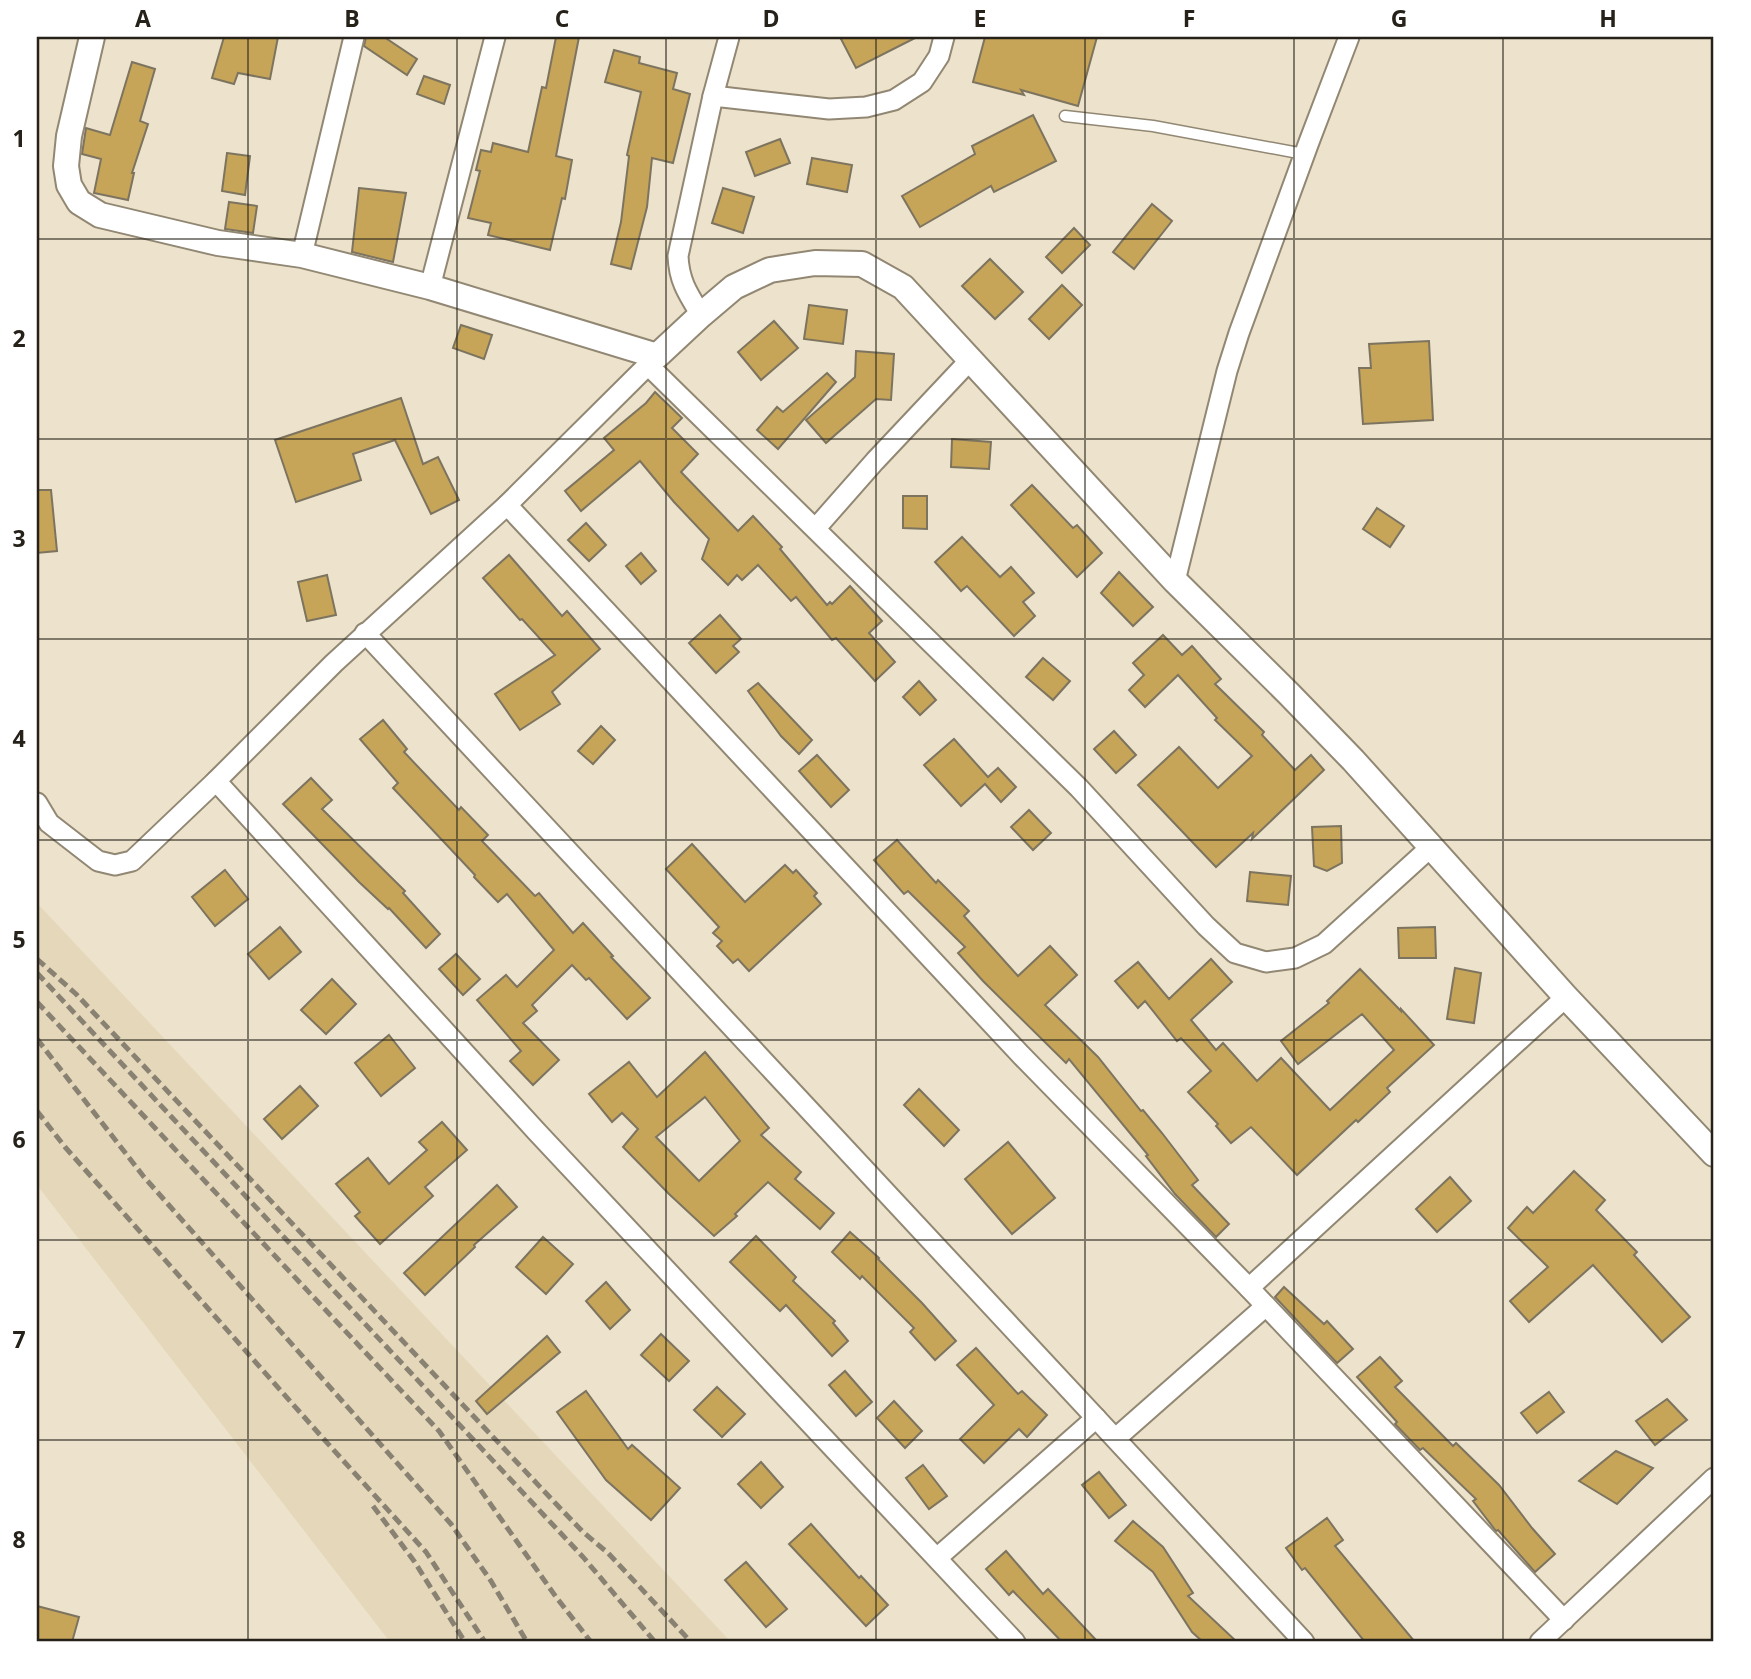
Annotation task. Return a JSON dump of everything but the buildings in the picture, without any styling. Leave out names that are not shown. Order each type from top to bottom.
[{"type":"street","points":[[92,37],[69,136],[66,166],[69,185],[79,202],[100,215],[218,243],[302,255],[430,287],[653,361],[816,528],[1079,788],[1206,926],[1235,953],[1266,962],[1295,958],[1324,944],[1432,846]]},
{"type":"street","points":[[302,255],[354,37]]},
{"type":"street","points":[[430,287],[495,37]]},
{"type":"street","points":[[701,315],[684,287],[678,256],[713,96],[729,37]]},
{"type":"street","points":[[713,96],[829,109],[866,107],[894,100],[922,82],[939,56],[944,37]]},
{"type":"street","points":[[1175,581],[1227,371],[1239,333],[1349,37]]},
{"type":"street","points":[[37,803],[49,823],[98,861],[115,865],[132,861],[365,633],[508,505],[653,361],[734,287],[770,270],[815,263],[862,264],[903,287],[1175,581],[1317,722],[1566,997],[1714,1154]]},
{"type":"street","points":[[816,528],[971,359]]},
{"type":"street","points":[[508,505],[1021,1055],[1249,1288],[1564,1619]]},
{"type":"street","points":[[365,633],[1304,1642]]},
{"type":"street","points":[[216,781],[537,1132],[1015,1642]]},
{"type":"street","points":[[1249,1288],[1566,997]]},
{"type":"street","points":[[1116,1438],[1266,1306]]},
{"type":"street","points":[[937,1559],[1097,1418]]},
{"type":"street","points":[[1540,1642],[1714,1478]]},
{"type":"lane","points":[[1065,116],[1153,127],[1304,154]]},
{"type":"shaded area","points":[[37,903],[731,1642],[390,1642],[37,1185]]},
{"type":"railway","points":[[37,959],[76,994],[559,1507],[608,1553],[691,1642]]},
{"type":"railway","points":[[37,973],[583,1557],[655,1642]]},
{"type":"railway","points":[[37,1002],[439,1431],[591,1642]]},
{"type":"railway","points":[[37,1039],[144,1177],[451,1524],[491,1581],[527,1642]]},
{"type":"railway","points":[[37,1111],[65,1147],[426,1552],[485,1642]]},
{"type":"railway","points":[[373,1506],[414,1561],[465,1642]]}]
